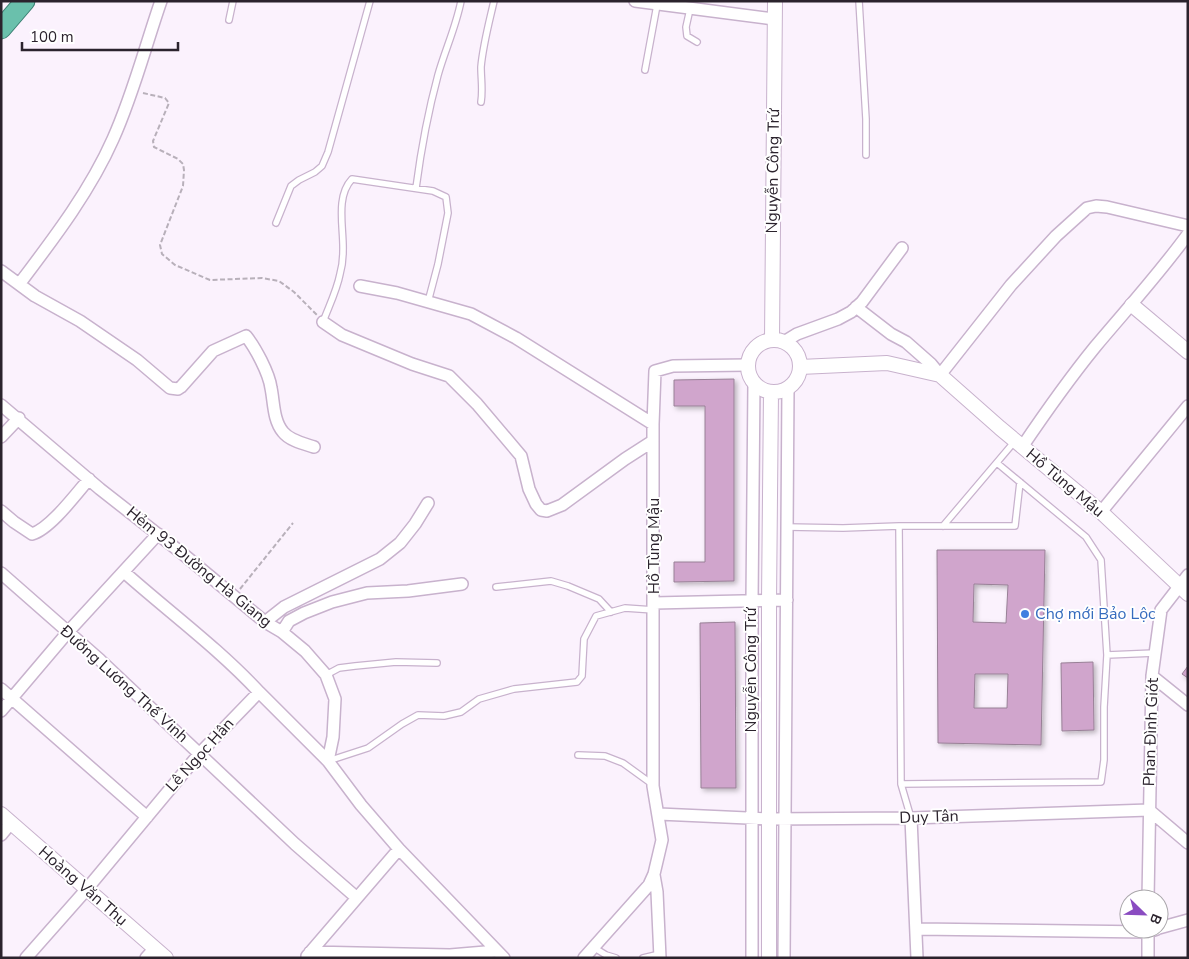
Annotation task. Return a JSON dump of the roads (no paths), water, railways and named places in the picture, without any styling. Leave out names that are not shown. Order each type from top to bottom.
[{"type":"highway","points":[[1,28],[25,1]]},
{"type":"street","points":[[20,283],[61,227],[94,176],[113,138],[161,1]]},
{"type":"street","points":[[635,1],[657,5],[676,4],[690,9],[774,19]]},
{"type":"street","name":"Nguyễn Công Trứ","points":[[775,1],[778,341]]},
{"type":"street","points":[[940,375],[1011,285],[1056,236],[1087,208],[1096,206],[1121,209],[1188,226]]},
{"type":"street","points":[[1018,444],[1188,234]]},
{"type":"street","points":[[778,341],[794,350],[800,367],[796,379],[788,388],[771,392],[764,390],[751,377],[748,365],[756,348],[766,342],[778,341],[852,312],[902,248]]},
{"type":"street","points":[[1,271],[20,283],[35,296],[80,322],[138,360],[170,388],[181,388],[214,351],[246,336],[254,345],[271,385],[274,413],[283,432],[291,439],[314,447]]},
{"type":"street","points":[[360,286],[471,314],[493,324],[653,424]]},
{"type":"street","points":[[1132,305],[1188,352]]},
{"type":"street","name":"Hồ Tùng Mậu","points":[[856,307],[891,334],[906,342],[931,364],[940,375],[1018,444],[1101,512],[1183,590]]},
{"type":"street","points":[[324,322],[342,335],[412,364],[449,376],[477,404],[521,456],[529,489],[541,510],[547,511],[562,505],[653,441]]},
{"type":"street","name":"Hồ Tùng Mậu","points":[[800,367],[887,363],[940,375]]},
{"type":"street","name":"Hồ Tùng Mậu","points":[[654,874],[662,840],[653,786],[653,424],[655,371],[673,366],[748,365]]},
{"type":"street","name":"Nguyễn Công Trứ","points":[[752,958],[754,382]]},
{"type":"street","points":[[784,958],[788,388]]},
{"type":"street","name":"Nguyễn Công Trứ","points":[[768,958],[771,392]]},
{"type":"street","name":"Hẻm 93 Đường Hà Giang","points":[[1,405],[265,622],[282,632],[305,651],[326,675],[335,699],[328,761]]},
{"type":"street","points":[[1101,512],[1188,406]]},
{"type":"street","points":[[1,438],[19,418]]},
{"type":"street","points":[[1,511],[26,531],[32,534],[38,532],[60,512],[89,479]]},
{"type":"street","points":[[265,622],[284,607],[380,559],[400,542],[428,504]]},
{"type":"street","points":[[1,711],[68,632],[158,534]]},
{"type":"street","points":[[124,572],[217,650],[328,761],[361,805],[399,849],[500,954]]},
{"type":"street","name":"Đường Lương Thế Vinh","points":[[1,573],[200,753],[295,844],[357,898]]},
{"type":"street","name":"Phan Đình Giót","points":[[1148,889],[1152,676],[1161,610],[1183,590],[1188,574]]},
{"type":"street","points":[[282,632],[289,621],[332,602],[367,593],[408,591],[462,584]]},
{"type":"street","points":[[654,606],[787,600]]},
{"type":"street","points":[[1152,676],[1188,705]]},
{"type":"street","points":[[1,688],[147,816]]},
{"type":"street","name":"Lê Ngọc Hân","points":[[26,958],[86,890],[200,753],[259,692]]},
{"type":"street","points":[[1149,810],[1188,843]]},
{"type":"street","name":"Duy Tân","points":[[658,814],[768,819],[911,818],[1149,810]]},
{"type":"street","points":[[911,818],[917,958]]},
{"type":"street","points":[[1,835],[6,819]]},
{"type":"street","name":"Hoàng Văn Thụ","points":[[6,819],[86,890],[150,953],[166,958]]},
{"type":"street","points":[[308,955],[399,849]]},
{"type":"street","points":[[584,958],[649,885],[654,874]]},
{"type":"street","points":[[654,874],[657,892],[660,956]]},
{"type":"street","points":[[1169,925],[1188,920]]},
{"type":"street","points":[[917,929],[1119,929]]},
{"type":"street","points":[[1148,958],[1151,939]]},
{"type":"street","points":[[308,955],[500,954]]},
{"type":"lane","points":[[229,20],[233,1]]},
{"type":"lane","points":[[276,223],[291,186],[322,166],[328,152],[370,1]]},
{"type":"lane","points":[[416,188],[423,137],[438,75],[454,29],[461,1]]},
{"type":"lane","points":[[481,102],[483,89],[481,69],[494,1]]},
{"type":"lane","points":[[859,1],[866,119],[866,155]]},
{"type":"lane","points":[[645,70],[657,5]]},
{"type":"lane","points":[[690,9],[686,27],[687,36],[697,42]]},
{"type":"lane","points":[[324,322],[340,275],[344,250],[342,225],[343,198],[347,184],[352,179],[433,191],[446,197],[448,213],[428,302]]},
{"type":"lane","points":[[943,526],[997,463],[1018,444]]},
{"type":"lane","points":[[902,784],[1101,782],[1104,760],[1104,707],[1107,655],[1101,560],[1086,538],[997,463]]},
{"type":"lane","points":[[787,528],[1015,526],[1020,482]]},
{"type":"lane","points":[[899,526],[902,784],[911,818]]},
{"type":"lane","points":[[496,587],[551,581],[598,599],[611,612]]},
{"type":"lane","points":[[328,761],[368,748],[418,715],[444,716],[461,712],[479,699],[514,689],[577,682],[582,676],[584,639],[596,616],[626,608],[654,606]]},
{"type":"lane","points":[[1107,655],[1155,653]]},
{"type":"lane","points":[[326,675],[339,668],[355,666],[396,662],[437,664]]},
{"type":"lane","points":[[578,754],[605,756],[623,763],[653,786]]},
{"type":"lane","points":[[593,947],[606,955],[616,958]]},
{"type":"lane","points":[[643,958],[660,956]]},
{"type":"place","name":"Chợ mới Bảo Lộc","points":[[1025,614]]}]
